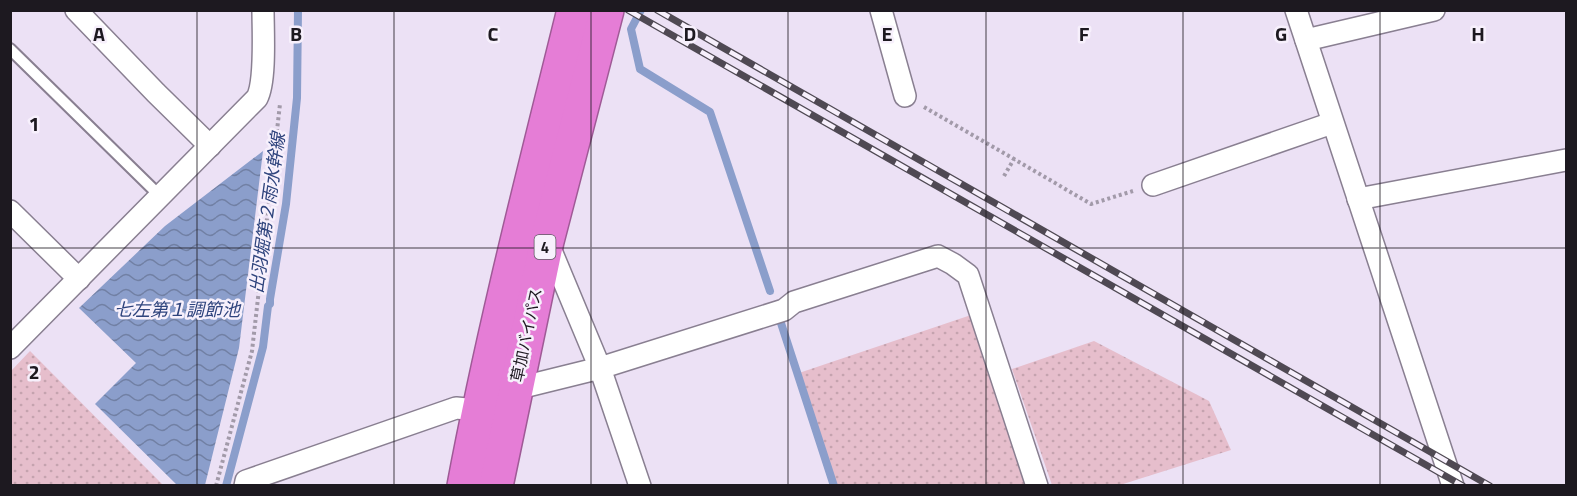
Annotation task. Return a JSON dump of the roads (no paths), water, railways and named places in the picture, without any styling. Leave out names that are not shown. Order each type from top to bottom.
[{"type":"highway","name":"草加バイパス","points":[[464,486],[478,410],[510,270],[574,10]]},
{"type":"highway","name":"草加バイパス","points":[[496,486],[547,241],[607,10]]},
{"type":"street","points":[[76,10],[210,146]]},
{"type":"street","points":[[10,348],[257,98],[260,92],[263,56],[263,10]]},
{"type":"street","points":[[880,10],[905,96]]},
{"type":"street","points":[[1296,10],[1453,486]]},
{"type":"street","points":[[1306,40],[1434,10]]},
{"type":"street","points":[[1153,185],[1332,123]]},
{"type":"street","points":[[1358,199],[1566,160]]},
{"type":"street","points":[[10,211],[79,279]]},
{"type":"street","points":[[547,241],[600,368],[640,486]]},
{"type":"street","points":[[515,389],[600,368],[784,310],[794,302],[938,256],[968,275],[1037,486]]},
{"type":"street","points":[[245,486],[246,481],[456,408],[478,410]]},
{"type":"lane","points":[[10,49],[159,196]]},
{"type":"water","name":"七左第１調節池","points":[[263,151],[239,348],[205,485],[177,485],[95,404],[136,363],[79,308],[165,226]]},
{"type":"waterway","name":"出羽堀第２雨水幹線","points":[[226,486],[263,347],[286,204],[297,98],[298,10]]},
{"type":"waterway","points":[[641,10],[631,29],[640,69],[710,112],[770,291]]},
{"type":"waterway","points":[[779,317],[834,486]]},
{"type":"railway","points":[[628,10],[1463,486]]},
{"type":"railway","points":[[657,10],[1490,486]]}]
